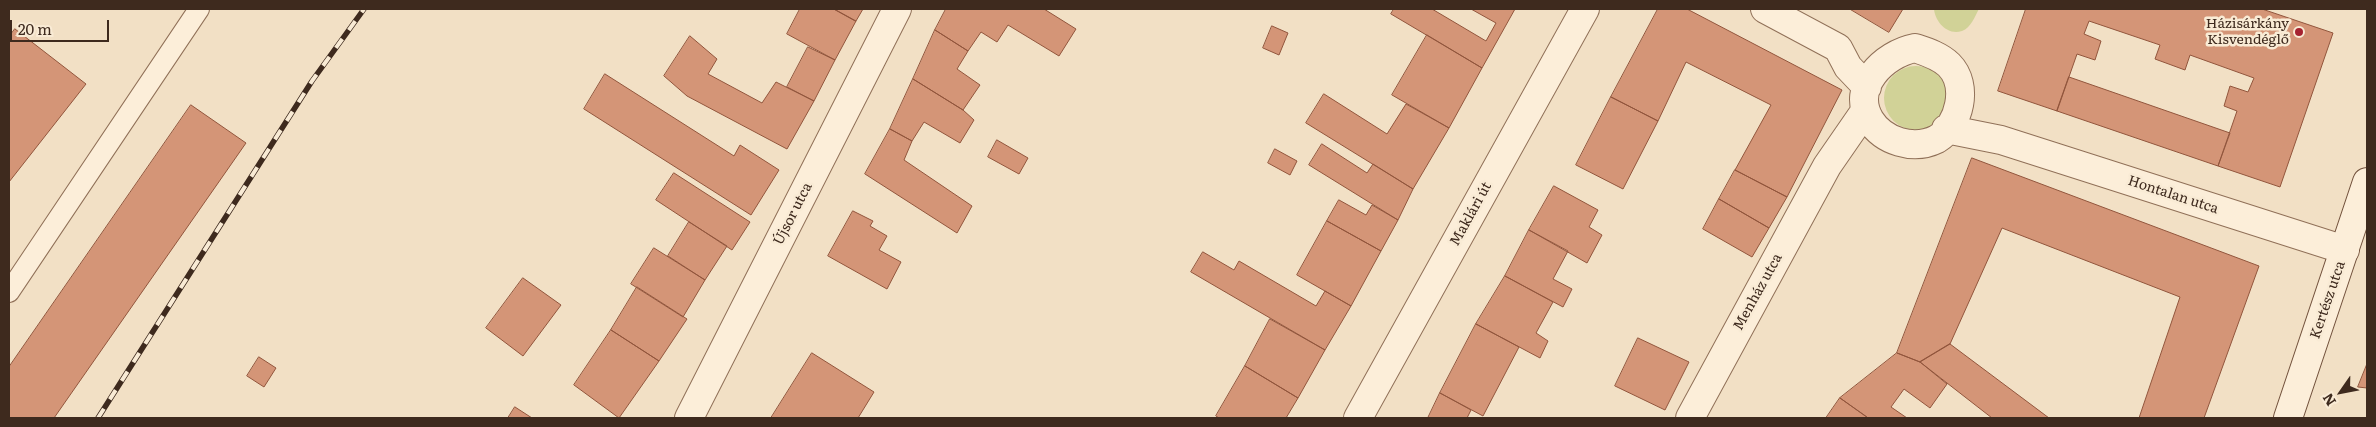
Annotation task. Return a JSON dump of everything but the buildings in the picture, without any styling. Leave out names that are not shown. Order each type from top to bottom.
[{"type":"street","name":"Újsor utca","points":[[689,418],[897,9]]},
{"type":"street","name":"Maklári út","points":[[1358,418],[1584,9]]},
{"type":"street","points":[[1765,9],[1838,48],[1888,59]]},
{"type":"street","points":[[1838,48],[1866,99],[1880,134],[1906,145],[1937,138],[1956,119],[1960,104],[1957,77],[1949,65],[1931,53],[1915,48],[1905,50],[1888,59],[1874,71],[1866,99]]},
{"type":"street","name":"Menház utca","points":[[1690,418],[1827,166],[1866,99]]},
{"type":"street","name":"Hontalan utca","points":[[1960,104],[1969,117],[2001,140]]},
{"type":"street","name":"Hontalan utca","points":[[1946,129],[2001,140],[2344,250]]},
{"type":"street","name":"Menház utca","points":[[1827,166],[1856,137],[1880,134]]},
{"type":"street","name":"Kertész utca","points":[[2288,418],[2367,182]]},
{"type":"lane","points":[[9,292],[200,9]]},
{"type":"green space","points":[[1934,9],[1979,9],[1968,27],[1957,32],[1947,29],[1939,23]]},
{"type":"green space","points":[[1916,66],[1934,72],[1942,80],[1948,98],[1942,116],[1934,124],[1916,130],[1898,124],[1890,116],[1884,98],[1890,80],[1898,72]]},
{"type":"railway","points":[[98,418],[312,81],[364,9]]},
{"type":"place","name":"Házisárkány Kisvendéglő","points":[[2299,32]]}]
